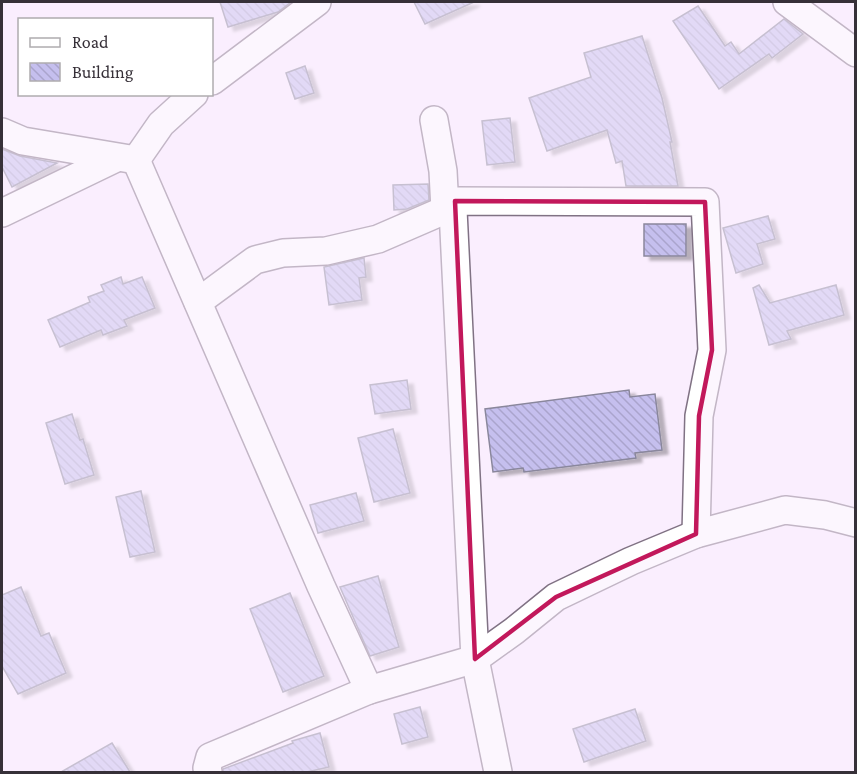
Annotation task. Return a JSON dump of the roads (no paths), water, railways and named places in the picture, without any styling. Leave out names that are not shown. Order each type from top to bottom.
[{"type":"street","points":[[213,80],[317,2]]},
{"type":"street","points":[[787,2],[855,53]]},
{"type":"street","points":[[2,213],[126,159],[192,96]]},
{"type":"street","points":[[198,302],[255,260],[283,253],[326,251],[378,239],[445,210],[443,171],[434,120]]},
{"type":"street","points":[[2,132],[23,141],[126,159]]},
{"type":"street","points":[[126,159],[198,302],[321,586],[369,690]]},
{"type":"street","points":[[498,772],[475,659],[453,210],[455,201],[705,202],[712,350],[699,416],[696,534]]},
{"type":"street","points":[[208,772],[210,757],[369,690],[475,659],[556,597],[631,561],[696,534],[785,510],[825,515],[855,523]]}]
